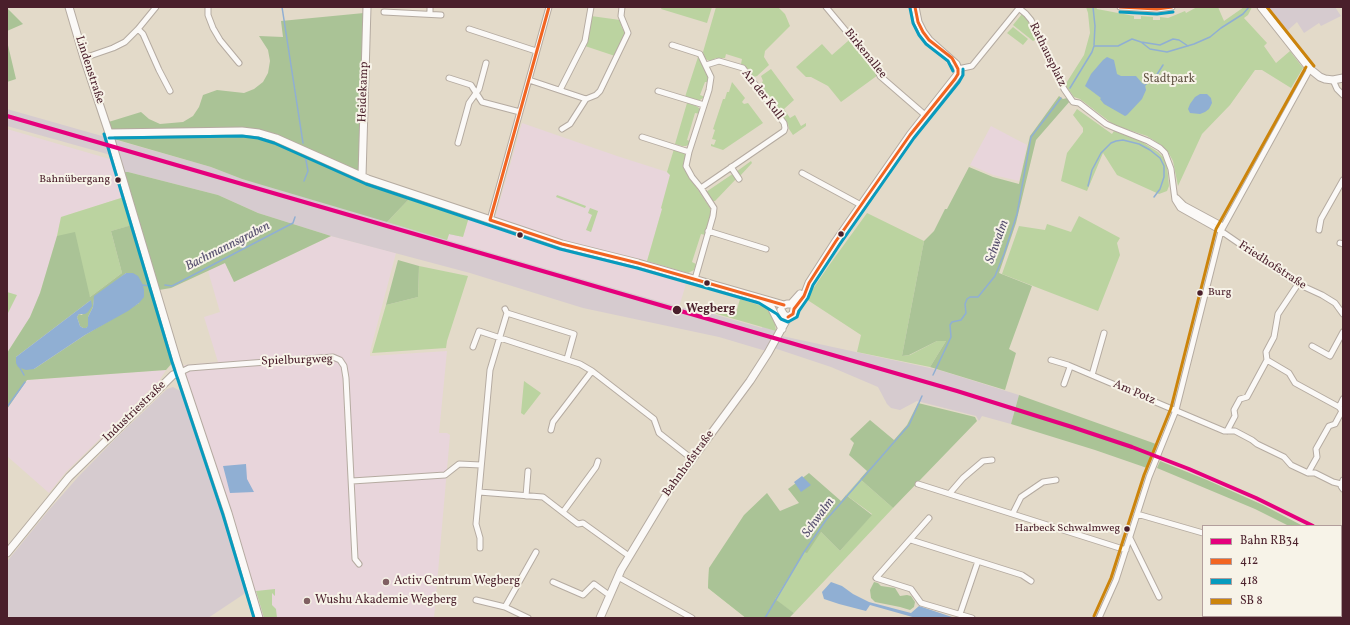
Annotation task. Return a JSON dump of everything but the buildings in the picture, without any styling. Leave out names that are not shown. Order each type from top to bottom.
[{"type":"street","name":"Lindenstraße","points":[[69,7],[84,58],[110,133]]},
{"type":"street","points":[[84,58],[114,48],[126,42],[156,7]]},
{"type":"street","points":[[208,7],[211,21],[220,40],[239,63]]},
{"type":"street","name":"Heidekamp","points":[[362,176],[367,7]]},
{"type":"street","points":[[430,7],[430,14]]},
{"type":"street","points":[[490,220],[549,7]]},
{"type":"street","points":[[560,90],[585,41],[590,7]]},
{"type":"street","points":[[562,128],[570,124],[586,99],[596,95],[600,91],[628,33],[621,16],[622,7]]},
{"type":"street","name":"Birkenallee","points":[[826,7],[877,68],[880,76],[925,115]]},
{"type":"street","points":[[915,7],[918,22],[928,40],[952,58],[958,69]]},
{"type":"street","points":[[1120,7],[1157,9],[1172,7]]},
{"type":"street","points":[[1261,7],[1310,70],[1320,76],[1333,80],[1343,78]]},
{"type":"street","name":"Rathausplatz","points":[[958,69],[972,66],[1020,8],[1031,20],[1068,96],[1073,102],[1079,103],[1106,124],[1148,141],[1160,148],[1169,162],[1174,194]]},
{"type":"street","points":[[384,12],[398,10],[441,15]]},
{"type":"street","points":[[138,29],[143,34],[170,91]]},
{"type":"street","points":[[469,30],[536,51]]},
{"type":"street","points":[[672,45],[700,54],[711,77],[686,166],[714,208],[695,279]]},
{"type":"street","name":"An der Kull","points":[[701,188],[784,131],[785,128],[784,123],[743,68],[719,61],[706,65]]},
{"type":"street","points":[[458,143],[469,103],[480,89],[486,63]]},
{"type":"street","name":"Bahnhofstraße","points":[[600,618],[609,595],[629,556],[668,492],[750,381],[788,317],[793,314],[788,307],[797,299],[805,286],[809,283],[861,205],[925,115],[955,79],[958,74],[958,69]]},
{"type":"street","points":[[1099,618],[1114,586],[1149,477],[1176,410],[1222,229],[1310,70]]},
{"type":"street","points":[[449,78],[471,84],[482,102],[520,112]]},
{"type":"street","points":[[529,80],[586,99]]},
{"type":"street","points":[[1333,80],[1336,89],[1343,95]]},
{"type":"street","points":[[658,92],[704,105]]},
{"type":"street","points":[[259,618],[228,513],[174,354],[110,133],[242,131],[259,133],[276,138],[362,176],[562,244],[638,263],[788,307]]},
{"type":"street","points":[[642,137],[689,152]]},
{"type":"street","points":[[731,167],[739,179]]},
{"type":"street","points":[[802,173],[861,205]]},
{"type":"street","points":[[1319,230],[1321,219],[1343,180]]},
{"type":"street","name":"Friedhofstraße","points":[[1174,194],[1184,205],[1222,229],[1298,284],[1335,303],[1342,312]]},
{"type":"street","points":[[708,231],[766,249]]},
{"type":"street","points":[[1227,431],[1235,416],[1234,410],[1240,399],[1247,397],[1267,360],[1266,352],[1274,337],[1278,314],[1298,284]]},
{"type":"street","points":[[750,295],[771,307],[782,329]]},
{"type":"street","points":[[480,548],[480,538],[476,524],[490,370],[500,338],[506,311],[574,334],[567,359]]},
{"type":"street","points":[[474,347],[479,331],[580,364],[592,371],[654,419],[659,433],[692,459]]},
{"type":"street","points":[[1312,346],[1330,356],[1343,332]]},
{"type":"street","points":[[1092,375],[1104,333]]},
{"type":"street","name":"Spielburgweg","points":[[181,372],[189,368],[240,364],[333,357],[340,360],[344,366],[346,378],[355,559],[359,564]]},
{"type":"street","name":"Am Potz","points":[[1051,360],[1068,365],[1224,431],[1236,431],[1257,444],[1284,457],[1291,465],[1308,473],[1315,473],[1333,482],[1342,484]]},
{"type":"street","points":[[1267,360],[1289,373],[1295,383],[1339,407],[1342,411],[1335,424],[1329,426],[1316,449],[1317,457],[1308,473]]},
{"type":"street","points":[[1064,384],[1070,367]]},
{"type":"street","points":[[551,430],[553,422],[592,371]]},
{"type":"street","name":"Industriestraße","points":[[7,553],[69,477],[173,375],[181,372]]},
{"type":"street","points":[[1339,407],[1343,399]]},
{"type":"street","points":[[950,493],[963,478],[983,461],[992,460]]},
{"type":"street","points":[[563,512],[596,467],[598,461]]},
{"type":"street","points":[[352,480],[444,475],[459,464],[481,465]]},
{"type":"street","points":[[526,496],[528,471]]},
{"type":"street","points":[[1013,513],[1021,497],[1043,482],[1056,480]]},
{"type":"street","points":[[918,484],[1126,550]]},
{"type":"street","points":[[479,492],[543,497],[578,524],[583,523],[629,556]]},
{"type":"street","points":[[1137,514],[1202,533]]},
{"type":"street","points":[[930,518],[876,578],[912,589],[921,603],[972,618]]},
{"type":"street","points":[[1130,538],[1159,597]]},
{"type":"street","points":[[911,540],[1022,575],[1031,581]]},
{"type":"street","points":[[505,607],[536,552]]},
{"type":"street","points":[[960,614],[978,561]]},
{"type":"street","points":[[618,577],[692,618]]},
{"type":"street","points":[[552,582],[583,595],[594,584],[609,595]]},
{"type":"street","points":[[476,600],[505,607],[528,618]]},
{"type":"shaded area","points":[[1266,7],[1335,7],[1341,16],[1321,26],[1319,23],[1304,33],[1297,22],[1286,32]]},
{"type":"shaded area","points":[[7,109],[211,167],[242,179],[463,237],[449,234],[447,240],[679,307],[706,312],[762,328],[762,326],[776,331],[775,333],[782,336],[939,370],[1019,395],[1011,424],[982,416],[979,421],[976,416],[917,401],[900,410],[891,408],[887,404],[878,387],[831,367],[768,346],[766,351],[719,337],[583,308],[470,273],[331,236],[258,213],[218,195],[124,172],[118,157],[7,126]]},
{"type":"shaded area","points":[[522,123],[667,172],[670,175],[647,261],[563,241],[495,218]]},
{"type":"shaded area","points":[[991,126],[1027,145],[1019,181],[993,175],[970,165]]},
{"type":"shaded area","points":[[7,129],[113,160],[124,197],[61,217],[57,236],[40,293],[30,317],[7,353]]},
{"type":"shaded area","points":[[469,217],[532,239],[686,284],[679,307],[447,240],[449,234],[463,237]]},
{"type":"shaded area","points":[[331,236],[396,253],[370,356],[447,351],[439,433],[447,433],[450,435],[434,618],[254,618],[179,384],[184,365],[218,362],[204,317],[220,312],[208,271],[225,263],[234,282]]},
{"type":"shaded area","points":[[166,370],[159,381],[66,472],[49,493],[7,456],[7,409],[27,380]]},
{"type":"shaded area","points":[[173,387],[180,391],[185,400],[247,592],[208,618],[10,618],[7,613],[7,562],[9,559],[78,477],[167,389]]},
{"type":"green space","points":[[662,7],[712,7],[707,23],[661,9]]},
{"type":"green space","points":[[716,7],[778,7],[785,14],[790,26],[765,51],[764,57],[769,65],[757,76],[754,77],[744,65],[741,64],[742,59],[726,54],[725,58],[716,58],[710,61],[705,59],[703,52]]},
{"type":"green space","name":"Stadtpark","points":[[1086,7],[1096,7],[1097,9],[1134,16],[1134,19],[1141,19],[1141,16],[1153,17],[1153,20],[1160,20],[1160,17],[1168,18],[1185,11],[1186,13],[1197,7],[1218,7],[1224,21],[1244,7],[1252,7],[1248,15],[1244,18],[1267,43],[1264,46],[1276,63],[1290,51],[1303,68],[1291,88],[1262,70],[1255,70],[1230,105],[1202,134],[1178,186],[1173,161],[1168,152],[1161,145],[1147,136],[1114,125],[1080,99],[1074,97],[1065,85],[1084,55],[1090,33]]},
{"type":"green space","points":[[7,8],[23,24],[7,31]]},
{"type":"green space","points":[[364,13],[363,38],[370,38],[364,183],[410,198],[387,222],[242,179],[211,167],[107,137],[102,124],[141,112],[149,119],[160,124],[183,122],[193,116],[199,107],[203,95],[217,90],[244,93],[254,89],[263,82],[268,73],[270,61],[268,50],[259,36],[283,37],[281,21]]},
{"type":"green space","points":[[1022,14],[1028,19],[1037,39],[1033,41],[1013,25]]},
{"type":"green space","points":[[591,16],[620,20],[622,28],[626,32],[615,56],[585,46]]},
{"type":"green space","points":[[1013,27],[1028,39],[1023,45],[1007,33]]},
{"type":"green space","points":[[848,39],[878,75],[841,102],[828,86],[811,77],[806,77],[796,67],[822,44],[832,55],[848,41]]},
{"type":"green space","points":[[7,41],[16,79],[7,82]]},
{"type":"green space","points":[[698,57],[709,77],[708,82],[705,82],[700,95],[705,97],[698,101],[685,97]]},
{"type":"green space","points":[[771,69],[794,100],[784,109],[790,118],[795,115],[801,126],[806,123],[806,126],[793,135],[788,124],[760,85],[763,81],[761,76]]},
{"type":"green space","points":[[732,82],[745,98],[742,102],[744,104],[748,103],[763,123],[723,150],[711,146],[711,144],[714,145],[716,140],[712,139],[715,130],[713,129],[723,99],[725,99],[727,92],[729,92]]},
{"type":"green space","points":[[1059,96],[1063,99],[1067,98],[1070,101],[1036,140],[1016,223],[999,273],[1032,286],[1009,349],[1016,353],[1005,390],[930,367],[946,341],[937,341],[909,355],[902,356],[924,241],[934,231],[969,167],[993,177],[1019,184],[1030,136]]},
{"type":"green space","points":[[687,103],[699,108],[700,114],[695,113],[687,140],[690,141],[690,144],[682,146],[675,144]]},
{"type":"green space","points":[[1077,109],[1112,134],[1114,131],[1139,140],[1158,152],[1163,157],[1167,165],[1169,186],[1167,191],[1159,194],[1117,175],[1103,153],[1087,191],[1061,181],[1067,153],[1083,132],[1083,128],[1073,115]]},
{"type":"green space","points":[[674,149],[682,151],[685,154],[685,170],[710,208],[710,215],[705,235],[701,234],[692,262],[696,264],[694,270],[688,273],[647,261],[662,209],[661,208],[670,175],[667,172]]},
{"type":"green space","points":[[751,161],[752,163],[740,176],[736,172]]},
{"type":"green space","points":[[124,172],[218,195],[258,213],[331,236],[234,282],[225,263],[171,288],[153,291],[173,362],[166,370],[27,380],[7,409],[7,353],[30,317],[40,293],[57,236],[75,232],[90,297],[122,273],[111,231],[139,223]],"holes":[[[126,273],[139,303],[85,335],[34,369],[16,357],[91,300],[82,315],[79,314],[77,317],[80,326],[83,328],[88,327],[88,317],[93,307],[94,299]]]},
{"type":"green space","points":[[734,173],[737,178],[715,201],[712,201],[706,192]]},
{"type":"green space","points":[[557,195],[586,206],[585,208],[556,197]]},
{"type":"green space","points":[[124,197],[133,225],[111,231],[122,273],[90,297],[57,236],[61,217]]},
{"type":"green space","points":[[410,198],[469,217],[463,237],[449,234],[447,240],[387,222]]},
{"type":"green space","points":[[590,208],[598,211],[591,232],[586,230],[592,215],[588,213]]},
{"type":"green space","points":[[867,213],[924,241],[902,356],[910,355],[937,341],[946,341],[930,367],[857,352],[861,335],[806,299]]},
{"type":"green space","points":[[1079,216],[1120,238],[1117,243],[1120,255],[1098,311],[1002,274],[1019,226],[1045,230],[1047,224],[1071,232]]},
{"type":"green space","points":[[398,260],[419,266],[418,297],[386,305]]},
{"type":"green space","points":[[419,266],[468,276],[446,348],[372,353],[386,305],[418,297]]},
{"type":"green space","points":[[7,292],[17,295],[7,315]]},
{"type":"green space","points":[[740,299],[762,306],[769,311],[775,324],[776,331],[710,312],[712,306],[736,313]]},
{"type":"green space","points":[[524,381],[541,393],[524,415],[521,413]]},
{"type":"green space","points":[[1019,395],[1156,444],[1147,468],[1011,424]]},
{"type":"green space","points":[[918,403],[975,417],[977,421],[893,508],[860,479],[867,471],[849,455],[854,443],[850,439],[870,420],[894,440],[907,425]]},
{"type":"green space","points":[[1160,461],[1263,505],[1301,525],[1287,525],[1255,509],[1157,468]]},
{"type":"green space","points":[[809,473],[841,501],[846,495],[872,515],[840,551],[821,532],[807,553],[804,552],[775,599],[794,613],[789,618],[746,618],[708,588],[709,568],[744,515],[767,493],[780,511],[799,503],[788,489]]},
{"type":"green space","points":[[860,479],[893,508],[794,613],[775,600],[746,618],[708,588],[709,568],[821,532],[840,551],[872,514],[846,495]]},
{"type":"green space","points":[[874,582],[881,586],[895,588],[900,596],[911,596],[915,602],[914,607],[910,610],[875,602],[871,598],[870,590]]},
{"type":"green space","points":[[275,589],[275,596],[272,593],[272,605],[276,609],[277,618],[264,618],[256,591]]},
{"type":"water","points":[[1107,57],[1114,60],[1117,74],[1121,76],[1136,76],[1145,85],[1146,90],[1142,99],[1125,116],[1104,104],[1100,99],[1101,98],[1085,86],[1091,74]]},
{"type":"water","points":[[1200,94],[1207,94],[1211,98],[1212,103],[1209,109],[1200,114],[1190,113],[1188,109],[1190,104],[1195,97]]},
{"type":"water","points":[[126,273],[133,273],[138,276],[142,283],[144,297],[139,303],[128,311],[85,335],[34,369],[26,370],[18,367],[16,357],[91,300],[92,306],[88,312],[85,314],[79,314],[77,317],[80,326],[86,328],[88,326],[88,317],[93,307],[94,296]]},
{"type":"water","points":[[246,464],[247,479],[254,492],[230,493],[223,466]]},
{"type":"water","points":[[802,476],[811,485],[801,492],[794,482]]},
{"type":"water","points":[[831,582],[842,586],[853,594],[869,602],[911,613],[919,606],[955,618],[916,618],[870,605],[866,611],[839,604],[824,599],[822,592]]},
{"type":"waterway","name":"Bachmannsgraben","points":[[282,7],[303,143]]},
{"type":"waterway","points":[[1093,7],[1095,26],[1094,45]]},
{"type":"waterway","name":"Schwalm","points":[[1070,88],[1092,52],[1094,46],[1118,46],[1132,39],[1141,42],[1150,49],[1167,52],[1194,44],[1210,37],[1243,14],[1249,7]]},
{"type":"waterway","name":"Schwalm","points":[[1141,42],[1160,45],[1173,39],[1179,40],[1188,46]]},
{"type":"waterway","points":[[1145,85],[1156,76],[1163,65]]},
{"type":"waterway","name":"Schwalm","points":[[933,375],[951,337],[950,325],[952,322],[961,320],[966,313],[965,304],[967,299],[970,297],[978,297],[995,276],[1017,214],[1031,137],[1061,98]]},
{"type":"waterway","points":[[1088,186],[1092,170],[1101,153],[1111,143],[1123,140],[1139,144],[1160,158],[1164,166],[1164,177],[1160,189],[1154,197]]},
{"type":"waterway","name":"Bachmannsgraben","points":[[304,181],[308,171],[305,155]]},
{"type":"waterway","name":"Bachmannsgraben","points":[[165,285],[172,286],[293,223],[295,217]]},
{"type":"waterway","name":"Bachmannsgraben","points":[[142,285],[150,286]]},
{"type":"waterway","name":"Bachmannsgraben","points":[[19,366],[24,375]]},
{"type":"waterway","name":"Bachmannsgraben","points":[[7,407],[25,382]]},
{"type":"waterway","name":"Schwalm","points":[[765,618],[804,552],[826,520],[909,425],[922,396]]},
{"type":"rail line","name":"RB34","points":[[7,116],[957,391],[1072,427],[1132,447],[1189,469],[1256,498],[1311,525]]},
{"type":"transit line","name":"412","points":[[490,220],[549,7]]},
{"type":"transit line","name":"412","points":[[915,7],[918,22],[923,32],[929,40],[952,58],[958,69]]},
{"type":"transit line","name":"412","points":[[1120,7],[1157,9],[1172,7]]},
{"type":"transit line","points":[[1267,7],[1314,66]]},
{"type":"transit line","name":"418","points":[[910,8],[913,23],[919,35],[926,44],[948,61],[953,71]]},
{"type":"transit line","name":"418","points":[[1120,12],[1157,14],[1173,12]]},
{"type":"transit line","points":[[1094,616],[1111,578],[1144,475],[1171,408],[1216,229],[1306,67]]},
{"type":"transit line","name":"412","points":[[788,317],[793,314],[794,309],[804,296],[809,283],[836,241],[910,135],[955,79],[958,74],[958,69]]},
{"type":"transit line","name":"418","points":[[109,138],[242,136],[258,138],[274,143],[366,184],[560,249],[637,268],[759,303],[777,314],[781,319],[788,322],[797,317],[799,311],[808,298],[813,285],[840,244],[914,138],[959,82],[963,75],[963,69]]},
{"type":"transit line","name":"418","points":[[104,134],[172,362],[223,515],[254,618]]},
{"type":"transit line","name":"412","points":[[490,220],[562,244],[638,263],[784,305]]},
{"type":"place","name":"Bahnübergang","points":[[118,180]]},
{"type":"place","name":"Burg","points":[[1200,293]]},
{"type":"place","name":"Wegberg","points":[[677,310]]},
{"type":"place","name":"Harbeck Schwalmweg","points":[[1127,529]]},
{"type":"place","name":"Activ Centrum Wegberg","points":[[386,582]]},
{"type":"place","name":"Wushu Akademie Wegberg","points":[[307,601]]}]
